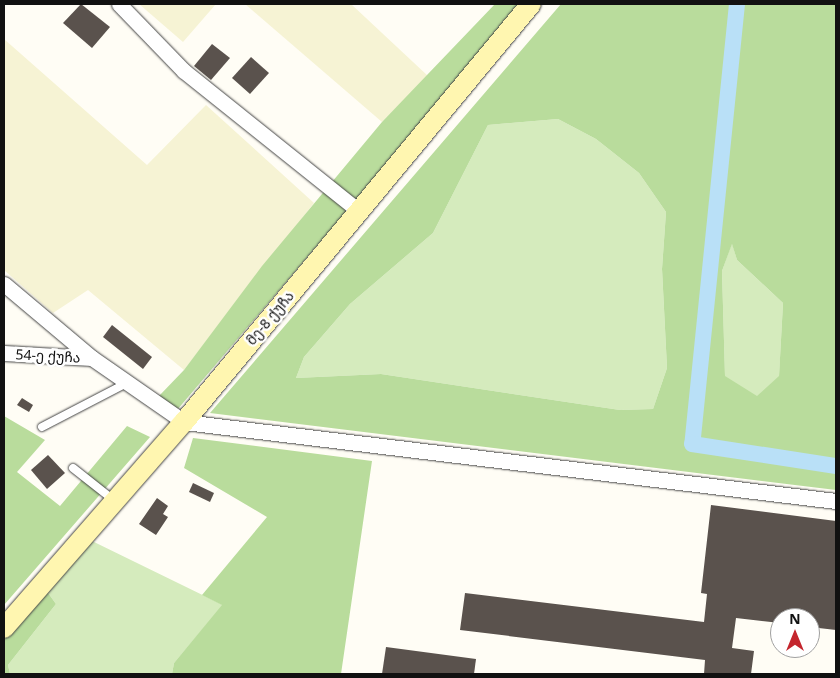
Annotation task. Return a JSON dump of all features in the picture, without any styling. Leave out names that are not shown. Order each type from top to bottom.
[{"type":"street","points":[[119,4],[184,71],[359,211]]},
{"type":"street","name":"მე-8 ქუჩა","points":[[4,628],[184,422],[531,4]]},
{"type":"street","points":[[4,284],[92,358],[184,422],[836,501]]},
{"type":"street","name":"54-ე ქუჩა","points":[[4,353],[92,358]]},
{"type":"lane","points":[[42,427],[127,383]]},
{"type":"lane","points":[[73,468],[115,501]]},
{"type":"shaded area","points":[[139,4],[216,4],[183,42]]},
{"type":"shaded area","points":[[245,4],[351,4],[428,76],[382,122]]},
{"type":"shaded area","points":[[4,39],[147,165],[206,105],[314,203],[184,370],[88,290],[53,313],[4,270]]},
{"type":"green space","points":[[495,4],[523,4],[177,410],[159,396],[184,370],[262,266],[382,122]]},
{"type":"green space","points":[[561,4],[836,4],[836,490],[210,413]],"holes":[[[558,119],[596,139],[639,173],[666,212],[662,269],[667,368],[653,409],[620,410],[381,374],[296,378],[304,357],[350,304],[433,233],[488,125]],[[732,244],[737,260],[783,303],[779,376],[757,396],[725,376],[722,271]]]},
{"type":"green space","points":[[558,119],[596,139],[639,173],[666,212],[662,269],[667,368],[653,409],[620,410],[381,374],[296,378],[304,357],[350,304],[433,233],[488,125]]},
{"type":"green space","points":[[732,243],[737,260],[783,303],[779,377],[757,397],[725,377],[722,271]]},
{"type":"green space","points":[[4,416],[45,440],[17,472],[60,506],[127,426],[150,437],[4,605]]},
{"type":"green space","points":[[193,438],[372,461],[341,674],[172,674],[174,663],[222,605],[202,595],[267,517],[184,468]]},
{"type":"green space","points":[[92,541],[223,605],[174,663],[172,674],[10,674],[8,665],[56,604],[46,590]]},
{"type":"green space","points":[[46,590],[56,604],[8,665],[10,674],[4,674],[4,640]]},
{"type":"building","points":[[81,4],[110,27],[92,48],[63,23]]},
{"type":"building","points":[[212,44],[230,58],[211,80],[194,66]]},
{"type":"building","points":[[251,57],[269,73],[250,94],[232,78]]},
{"type":"building","points":[[112,325],[152,357],[143,369],[103,337]]},
{"type":"building","points":[[22,398],[33,405],[29,412],[17,405]]},
{"type":"building","points":[[48,455],[65,473],[47,489],[31,470]]},
{"type":"building","points":[[193,483],[214,493],[210,502],[189,492]]},
{"type":"building","points":[[157,498],[168,506],[163,514],[168,517],[156,535],[139,524]]},
{"type":"building","points":[[711,505],[836,521],[836,630],[820,628],[820,608],[770,608],[770,622],[736,618],[732,648],[754,651],[751,674],[704,674],[705,660],[460,630],[465,593],[704,622],[707,594],[701,593]]},
{"type":"building","points":[[386,647],[476,659],[474,674],[382,674]]},
{"type":"waterway","points":[[737,4],[692,444],[836,466]]}]
